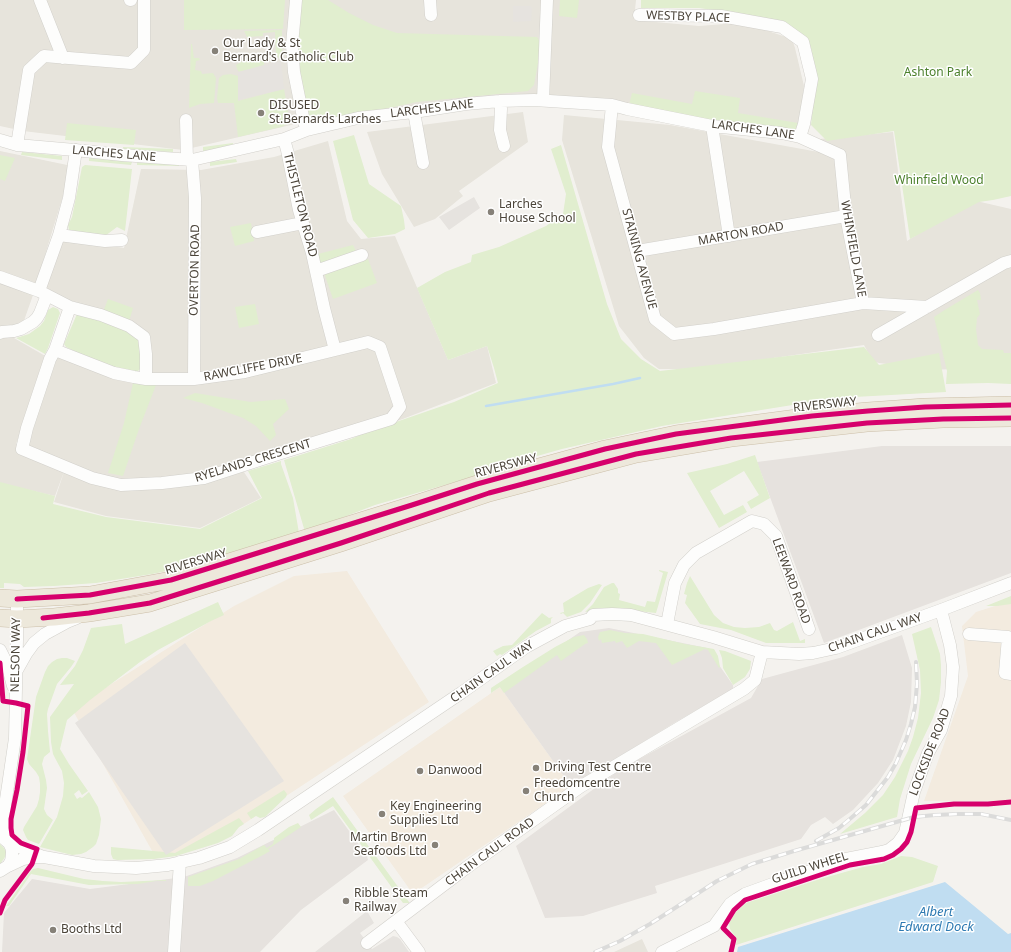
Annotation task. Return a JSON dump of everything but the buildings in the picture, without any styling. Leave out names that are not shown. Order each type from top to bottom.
[{"type":"highway","name":"RIVERSWAY","points":[[0,618],[13,607],[171,580],[477,484],[605,449],[676,434],[812,416],[868,411],[925,407],[1011,405]]},
{"type":"highway","name":"RIVERSWAY","points":[[13,607],[54,617],[150,603],[341,543],[489,493],[636,454],[730,438],[867,423],[943,419],[1011,418]]},
{"type":"highway","points":[[0,607],[13,607]]},
{"type":"street","points":[[40,0],[64,58]]},
{"type":"street","points":[[17,145],[29,70],[44,56],[131,63],[144,50],[144,0]]},
{"type":"street","points":[[296,0],[292,45],[294,72],[307,130]]},
{"type":"street","points":[[430,0],[431,15]]},
{"type":"street","points":[[543,100],[547,0]]},
{"type":"street","name":"WESTBY PLACE","points":[[639,15],[721,16],[782,27],[803,42],[812,79],[804,124],[800,136]]},
{"type":"street","name":"LARCHES LANE","points":[[0,140],[17,145],[189,160],[284,139],[307,130],[358,118],[414,112],[466,104],[500,101],[543,100],[612,105],[712,126],[800,136],[840,155]]},
{"type":"street","points":[[500,101],[500,130],[504,146]]},
{"type":"street","name":"STAINING AVENUE","points":[[612,105],[608,147],[655,319],[674,334],[714,329],[863,303]]},
{"type":"street","points":[[414,112],[423,163]]},
{"type":"street","name":"OVERTON ROAD","points":[[186,120],[189,160],[195,198],[194,379]]},
{"type":"street","points":[[712,126],[730,236]]},
{"type":"street","name":"THISTLETON ROAD","points":[[284,139],[299,210],[312,253],[335,350]]},
{"type":"street","points":[[0,333],[21,329],[33,322],[40,312],[43,293],[69,198],[76,150]]},
{"type":"street","name":"WHINFIELD LANE","points":[[840,155],[846,216],[863,303],[927,307]]},
{"type":"street","name":"MARTON ROAD","points":[[637,251],[846,216]]},
{"type":"street","points":[[257,232],[303,223]]},
{"type":"street","points":[[59,235],[105,241],[122,240]]},
{"type":"street","name":"THISTLETON ROAD","points":[[316,271],[362,255]]},
{"type":"street","points":[[878,335],[1004,263],[1011,261]]},
{"type":"street","points":[[0,277],[43,293],[70,307],[100,315],[129,326],[144,337],[146,379]]},
{"type":"street","name":"RYELANDS CRESCENT","points":[[70,307],[55,350],[50,359],[27,428],[22,449],[92,478],[121,485],[162,484],[204,478],[288,450],[391,419],[400,407],[380,347],[368,342],[335,350]]},
{"type":"street","name":"RAWCLIFFE DRIVE","points":[[55,350],[114,373],[146,379],[194,379],[245,372],[335,350]]},
{"type":"street","name":"LEEWARD ROAD","points":[[667,624],[675,583],[684,565],[696,553],[752,521],[764,524],[776,536],[809,629]]},
{"type":"street","name":"CHAIN CAUL WAY","points":[[3,871],[23,859],[35,857],[44,857],[94,866],[136,868],[199,858],[230,847],[258,830],[416,724],[526,647],[565,626],[590,619],[593,615],[631,615],[762,652],[813,654],[831,650],[1011,583]]},
{"type":"street","name":"NELSON WAY","points":[[3,871],[11,861],[12,855],[12,849],[6,841],[3,810],[15,738],[17,672],[13,607]]},
{"type":"street","name":"LOCKSIDE ROAD","points":[[662,952],[714,926],[730,904],[745,894],[846,859],[889,850],[898,843],[905,833],[914,792],[928,754],[941,730],[951,696],[953,667],[950,645],[941,610]]},
{"type":"street","points":[[17,672],[26,654],[34,643],[45,634],[67,622],[89,613]]},
{"type":"street","points":[[969,634],[1008,638],[1005,673],[1011,674]]},
{"type":"street","points":[[0,650],[7,664],[16,695]]},
{"type":"street","name":"CHAIN CAUL ROAD","points":[[367,943],[466,868],[580,787],[744,689],[755,680],[762,652]]},
{"type":"street","name":"CHAIN CAUL WAY","points":[[6,841],[44,857]]},
{"type":"street","points":[[174,952],[180,862]]},
{"type":"street","points":[[396,921],[419,952]]},
{"type":"shaded area","points":[[0,0],[636,0],[634,20],[699,26],[737,23],[792,39],[804,86],[798,134],[556,96],[317,119],[183,150],[23,131],[0,126]]},
{"type":"shaded area","points":[[513,6],[530,6],[532,8],[531,21],[513,22]]},
{"type":"shaded area","points":[[281,61],[284,89],[238,100],[238,72]]},
{"type":"shaded area","points":[[523,112],[528,142],[459,191],[463,196],[435,219],[414,227],[382,174],[367,132]]},
{"type":"shaded area","points":[[564,115],[670,125],[824,153],[820,139],[893,132],[907,241],[972,200],[1011,209],[1011,367],[927,370],[873,362],[864,345],[696,369],[659,369],[644,358],[619,326],[562,140]]},
{"type":"shaded area","points":[[328,141],[347,221],[361,239],[395,236],[448,360],[487,346],[496,383],[400,420],[240,466],[261,498],[200,528],[106,516],[54,502],[67,463],[25,448],[56,354],[143,377],[151,373],[146,331],[128,322],[67,299],[46,289],[62,238],[124,248],[141,169],[201,170],[274,157]]},
{"type":"shaded area","points":[[0,151],[72,166],[32,298],[21,329],[14,338],[47,357],[16,444],[65,469],[55,496],[0,483]]},
{"type":"shaded area","points":[[474,197],[480,208],[449,230],[439,217]]},
{"type":"shaded area","points":[[882,446],[1011,446],[1011,573],[824,643],[757,462]]},
{"type":"shaded area","points":[[347,571],[429,702],[230,833],[181,853],[155,856],[72,709],[234,606],[294,576]]},
{"type":"shaded area","points":[[1011,601],[1011,801],[924,801],[968,676],[962,626],[976,612]]},
{"type":"shaded area","points":[[609,628],[707,648],[733,685],[733,689],[571,786],[500,687],[580,632]]},
{"type":"shaded area","points":[[902,635],[912,668],[911,702],[906,726],[893,760],[878,783],[853,810],[833,824],[825,817],[811,825],[801,839],[655,886],[657,893],[583,916],[545,918],[516,846],[621,769],[751,698],[762,679],[843,657]]},
{"type":"shaded area","points":[[185,643],[284,781],[166,855],[75,723]]},
{"type":"shaded area","points":[[500,687],[571,786],[413,894],[343,796]]},
{"type":"shaded area","points":[[334,810],[367,856],[368,860],[301,910],[260,952],[2,952],[4,913],[32,879],[90,889],[184,877],[237,858]]},
{"type":"shaded area","points":[[367,911],[374,923],[360,933],[372,949],[393,936],[400,939],[409,952],[315,952]]},
{"type":"shaded area","points":[[642,939],[648,952],[614,952]]},
{"type":"green space","points":[[184,0],[285,0],[283,29],[184,30]]},
{"type":"green space","points":[[301,0],[328,0],[373,25],[397,33],[537,37],[540,42],[540,52],[534,85],[528,91],[417,102],[318,123],[310,119],[305,112],[299,74],[297,46]]},
{"type":"green space","points":[[560,0],[579,0],[577,18],[559,16]]},
{"type":"green space","name":"Ashton Park","points":[[641,0],[1011,0],[1011,196],[979,202],[910,239],[894,131],[827,141],[811,125],[816,74],[811,48],[807,39],[781,21],[699,8],[641,8]]},
{"type":"green space","points":[[282,30],[282,58],[280,59],[276,54],[275,32],[263,33],[263,36],[247,37],[244,31]]},
{"type":"green space","points":[[191,44],[194,58],[199,58],[200,60],[196,61],[195,70],[201,71],[202,74],[213,73],[216,78],[214,103],[200,104],[189,108]]},
{"type":"green space","points":[[257,60],[264,61],[264,65],[239,72],[237,69],[236,65],[241,62]]},
{"type":"green space","name":"DISUSED St.Bernards Larches","points":[[231,74],[238,76],[238,101],[284,89],[290,123],[281,127],[238,137],[234,103],[218,103],[217,98],[219,78],[223,75]]},
{"type":"green space","points":[[695,91],[740,98],[738,113],[804,124],[800,137],[628,109],[632,93],[692,104]]},
{"type":"green space","points":[[67,123],[136,130],[134,145],[65,140]]},
{"type":"green space","points":[[354,135],[369,184],[401,206],[405,229],[395,234],[368,238],[353,220],[333,141]]},
{"type":"green space","points":[[233,143],[234,147],[203,151],[203,147]]},
{"type":"green space","points":[[561,145],[607,304],[621,339],[641,359],[660,371],[864,347],[879,365],[939,353],[946,392],[836,398],[662,426],[562,449],[530,458],[469,478],[375,505],[305,532],[284,460],[351,439],[454,402],[498,383],[487,346],[448,360],[417,288],[445,272],[471,262],[472,255],[499,247],[546,226],[563,214],[566,194],[551,149]]},
{"type":"green space","points":[[123,147],[173,149],[173,152],[123,150]]},
{"type":"green space","points":[[22,152],[62,156],[62,160],[21,155]]},
{"type":"green space","points":[[0,155],[15,158],[5,181],[0,179]]},
{"type":"green space","points":[[89,158],[132,162],[131,165],[89,161]]},
{"type":"green space","points":[[236,159],[237,162],[210,166],[210,162]]},
{"type":"green space","points":[[137,162],[179,163],[179,166],[137,165]]},
{"type":"green space","points":[[85,165],[132,169],[125,231],[117,227],[105,236],[69,230],[68,225],[72,217],[82,167]]},
{"type":"green space","points":[[251,223],[254,241],[235,246],[230,227]]},
{"type":"green space","points":[[353,245],[357,253],[324,264],[320,263],[318,254]]},
{"type":"green space","points":[[368,259],[377,283],[333,299],[324,273]]},
{"type":"green space","points":[[978,290],[981,300],[977,300],[980,314],[977,318],[976,329],[978,345],[982,349],[1003,350],[1004,353],[1011,353],[1011,384],[946,384],[947,371],[934,317]]},
{"type":"green space","points":[[108,299],[133,308],[129,321],[103,312]]},
{"type":"green space","points":[[255,304],[259,324],[239,328],[235,307]]},
{"type":"green space","points":[[53,307],[58,309],[60,313],[45,354],[16,338],[29,334],[40,326],[44,321],[48,310]]},
{"type":"green space","points":[[77,314],[131,330],[142,341],[143,366],[137,372],[99,363],[66,347],[64,344]]},
{"type":"green space","points":[[133,383],[156,385],[123,476],[108,473],[124,423]]},
{"type":"green space","points":[[195,393],[251,402],[285,399],[289,409],[273,424],[276,435],[270,441],[256,426],[243,418],[202,403],[183,398]]},
{"type":"green space","points":[[755,455],[770,498],[751,509],[747,502],[759,495],[744,471],[710,491],[724,515],[743,505],[747,512],[719,528],[687,473],[727,464]]},
{"type":"green space","points":[[281,461],[293,498],[299,533],[177,569],[152,574],[96,583],[54,586],[24,587],[20,584],[4,583],[4,588],[0,588],[0,482],[55,496],[53,504],[106,517],[200,529],[262,498],[248,471]]},
{"type":"green space","points":[[659,570],[668,572],[656,613],[609,608],[585,612],[593,604],[604,587],[612,583],[614,583],[618,589],[618,593],[620,594],[619,600],[645,607],[647,601],[655,602],[663,573]]},
{"type":"green space","points":[[690,576],[714,615],[723,623],[734,627],[745,628],[759,627],[770,623],[774,630],[777,631],[793,622],[800,641],[805,639],[805,643],[766,643],[731,630],[700,624],[685,603],[687,595],[684,594]]},
{"type":"green space","points":[[599,584],[602,585],[590,603],[581,612],[567,617],[563,613],[560,613],[564,612],[563,603],[588,588]]},
{"type":"green space","points":[[1011,596],[1011,604],[986,606]]},
{"type":"green space","points":[[218,602],[224,615],[158,650],[140,662],[90,700],[67,720],[60,749],[88,791],[82,795],[79,790],[74,794],[77,799],[80,797],[82,798],[89,792],[98,807],[101,819],[99,835],[96,844],[81,854],[72,855],[40,847],[57,817],[63,796],[64,783],[62,771],[53,754],[50,717],[74,684],[60,685],[75,666],[91,628],[122,624],[125,644]]},
{"type":"green space","points":[[542,613],[549,618],[553,617],[551,619],[551,623],[536,631],[502,655],[496,655],[493,651],[503,646],[512,645]]},
{"type":"green space","points":[[931,627],[940,654],[941,682],[939,700],[933,718],[911,764],[900,799],[897,817],[840,834],[865,813],[883,795],[895,777],[908,751],[918,718],[921,693],[920,670],[912,634]]},
{"type":"green space","points":[[610,630],[643,634],[714,649],[718,656],[720,667],[719,668],[708,650],[705,649],[672,665],[656,643],[639,641],[627,648],[622,641],[616,643],[615,641],[602,643],[601,639],[599,641],[598,637],[600,632]]},
{"type":"green space","points":[[584,635],[588,643],[561,661],[557,655],[504,693],[500,687],[491,693],[491,688],[555,647],[574,637]]},
{"type":"green space","points":[[719,650],[751,661],[750,669],[745,677],[733,685],[723,668]]},
{"type":"green space","points":[[62,658],[75,661],[57,684],[47,714],[50,752],[44,757],[42,764],[47,788],[44,809],[47,815],[53,820],[39,844],[28,840],[23,830],[37,806],[40,792],[39,777],[27,759],[36,697],[48,666],[57,659]]},
{"type":"green space","points":[[284,790],[287,794],[286,797],[265,817],[260,818],[256,816],[251,819],[247,813]]},
{"type":"green space","points":[[333,797],[409,903],[403,903],[333,806],[311,820],[309,815]]},
{"type":"green space","points":[[239,818],[244,824],[239,827],[232,836],[218,843],[176,856],[154,859],[117,860],[113,859],[111,854],[111,847],[175,853]]},
{"type":"green space","points":[[298,823],[301,827],[268,849],[270,851],[265,854],[213,881],[200,886],[188,886],[188,877],[239,859],[264,845],[267,848],[273,844],[274,838],[289,827]]},
{"type":"green space","points":[[0,844],[6,852],[5,857],[0,864]]},
{"type":"green space","points":[[901,856],[912,857],[938,866],[933,882],[736,945],[737,939],[730,929],[729,923],[736,912],[746,903],[820,879],[863,867],[881,864]]},
{"type":"green space","points":[[38,868],[84,879],[103,881],[166,881],[138,884],[89,885],[31,874],[9,906],[6,906],[30,872],[33,869]]},
{"type":"water","name":"Albert Edward Dock","points":[[945,882],[1008,934],[1011,933],[1011,952],[737,952],[738,947]]},
{"type":"waterway","points":[[486,406],[640,378]]},
{"type":"railway","points":[[816,841],[839,828],[866,805],[888,777],[896,763],[906,740],[915,707],[917,684],[916,662]]},
{"type":"railway","points":[[595,952],[620,941],[650,924],[717,881],[752,864],[914,817],[981,814],[1011,820]]},
{"type":"cycle path","points":[[17,599],[90,595],[171,580],[477,484],[605,449],[676,434],[812,416],[868,411],[925,407],[1011,405]]},
{"type":"cycle path","points":[[43,618],[89,613],[150,603],[341,543],[489,493],[636,454],[731,438],[867,423],[943,419],[1011,418]]},
{"type":"cycle path","points":[[0,663],[3,701],[28,706],[23,752],[11,819],[12,835],[21,843],[37,849],[32,864],[5,900],[0,913]]},
{"type":"cycle path","name":"GUILD WHEEL","points":[[731,952],[734,939],[723,928],[734,910],[745,900],[850,865],[884,859],[893,855],[907,842],[911,832],[916,808],[954,804],[1011,802]]},
{"type":"place","name":"Our Lady & St Bernard's Catholic Club","points":[[215,51]]},
{"type":"place","name":"DISUSED St.Bernards Larches","points":[[261,113]]},
{"type":"place","name":"Larches House School","points":[[491,212]]},
{"type":"place","name":"Driving Test Centre","points":[[536,768]]},
{"type":"place","name":"Danwood","points":[[420,771]]},
{"type":"place","name":"Freedomcentre Church","points":[[526,791]]},
{"type":"place","name":"Key Engineering Supplies Ltd","points":[[382,814]]},
{"type":"place","name":"Martin Brown Seafoods Ltd","points":[[435,845]]},
{"type":"place","name":"Ribble Steam Railway","points":[[346,901]]},
{"type":"place","name":"Booths Ltd","points":[[53,930]]},
{"type":"park label","name":"Whinfield Wood","points":[[939,181]]}]
